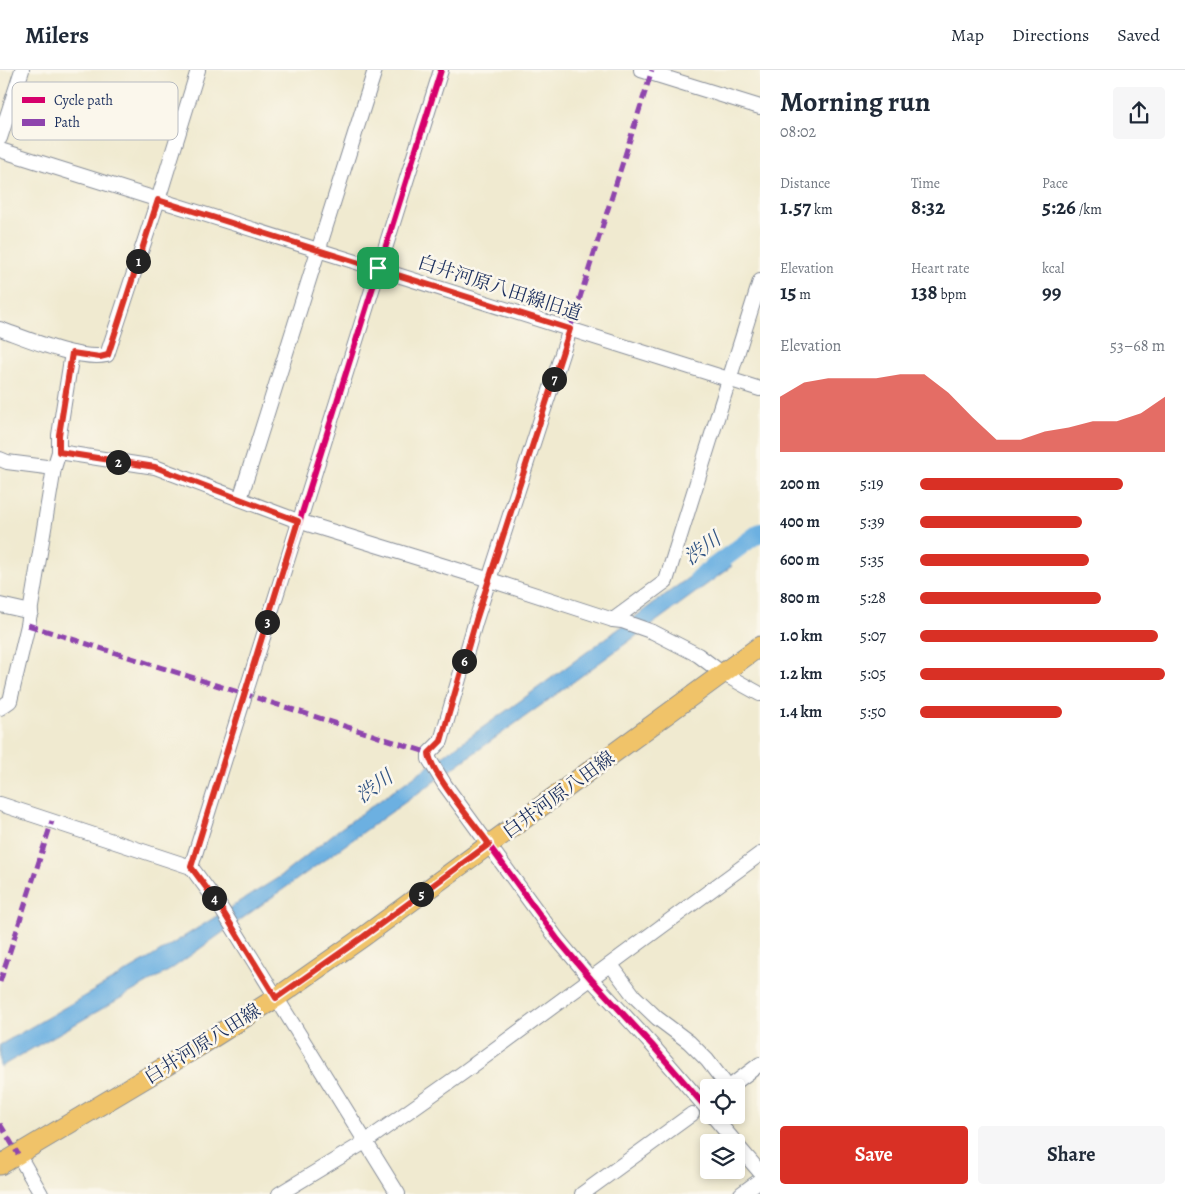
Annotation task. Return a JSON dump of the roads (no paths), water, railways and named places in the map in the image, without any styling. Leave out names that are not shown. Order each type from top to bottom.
[{"type":"main road","name":"白井河原八田線","points":[[0,1165],[198,1047],[276,998],[371,931],[760,646]]},
{"type":"street","points":[[18,82],[22,70]]},
{"type":"street","points":[[178,135],[198,70]]},
{"type":"street","points":[[240,499],[375,70]]},
{"type":"street","points":[[191,867],[441,70]]},
{"type":"street","points":[[641,70],[760,107]]},
{"type":"street","points":[[0,138],[12,101]]},
{"type":"street","points":[[0,329],[72,353],[100,357],[108,355],[176,140]]},
{"type":"street","name":"白井河原八田線旧道","points":[[0,150],[760,389]]},
{"type":"street","points":[[618,620],[666,581],[760,281]]},
{"type":"street","points":[[570,329],[476,620],[441,741],[429,753],[429,759],[445,785],[558,940],[700,1100]]},
{"type":"street","points":[[0,708],[10,701],[31,612],[54,468],[59,452],[59,435],[72,353]]},
{"type":"street","points":[[59,452],[155,467],[298,521],[653,632],[698,655],[722,674],[760,694]]},
{"type":"street","points":[[0,459],[7,462],[54,468]]},
{"type":"street","points":[[0,604],[31,612]]},
{"type":"street","points":[[0,804],[191,867],[219,905],[398,1194]]},
{"type":"street","points":[[280,1194],[366,1142],[611,965],[760,854]]},
{"type":"street","points":[[611,965],[634,996],[657,1018],[689,1042],[707,1060],[721,1079]]},
{"type":"street","points":[[740,1079],[760,1064]]},
{"type":"street","points":[[582,1194],[692,1114]]},
{"type":"street","points":[[720,1124],[728,1134]]},
{"type":"street","points":[[18,1154],[41,1194]]},
{"type":"street","points":[[745,1154],[760,1172]]},
{"type":"street","points":[[741,1194],[760,1180]]},
{"type":"water","points":[[710,562],[732,566],[547,701],[170,970],[0,1067],[0,1045],[145,961],[281,876],[337,831],[520,701]]},
{"type":"waterway","name":"渋川","points":[[698,578],[760,532]]}]
